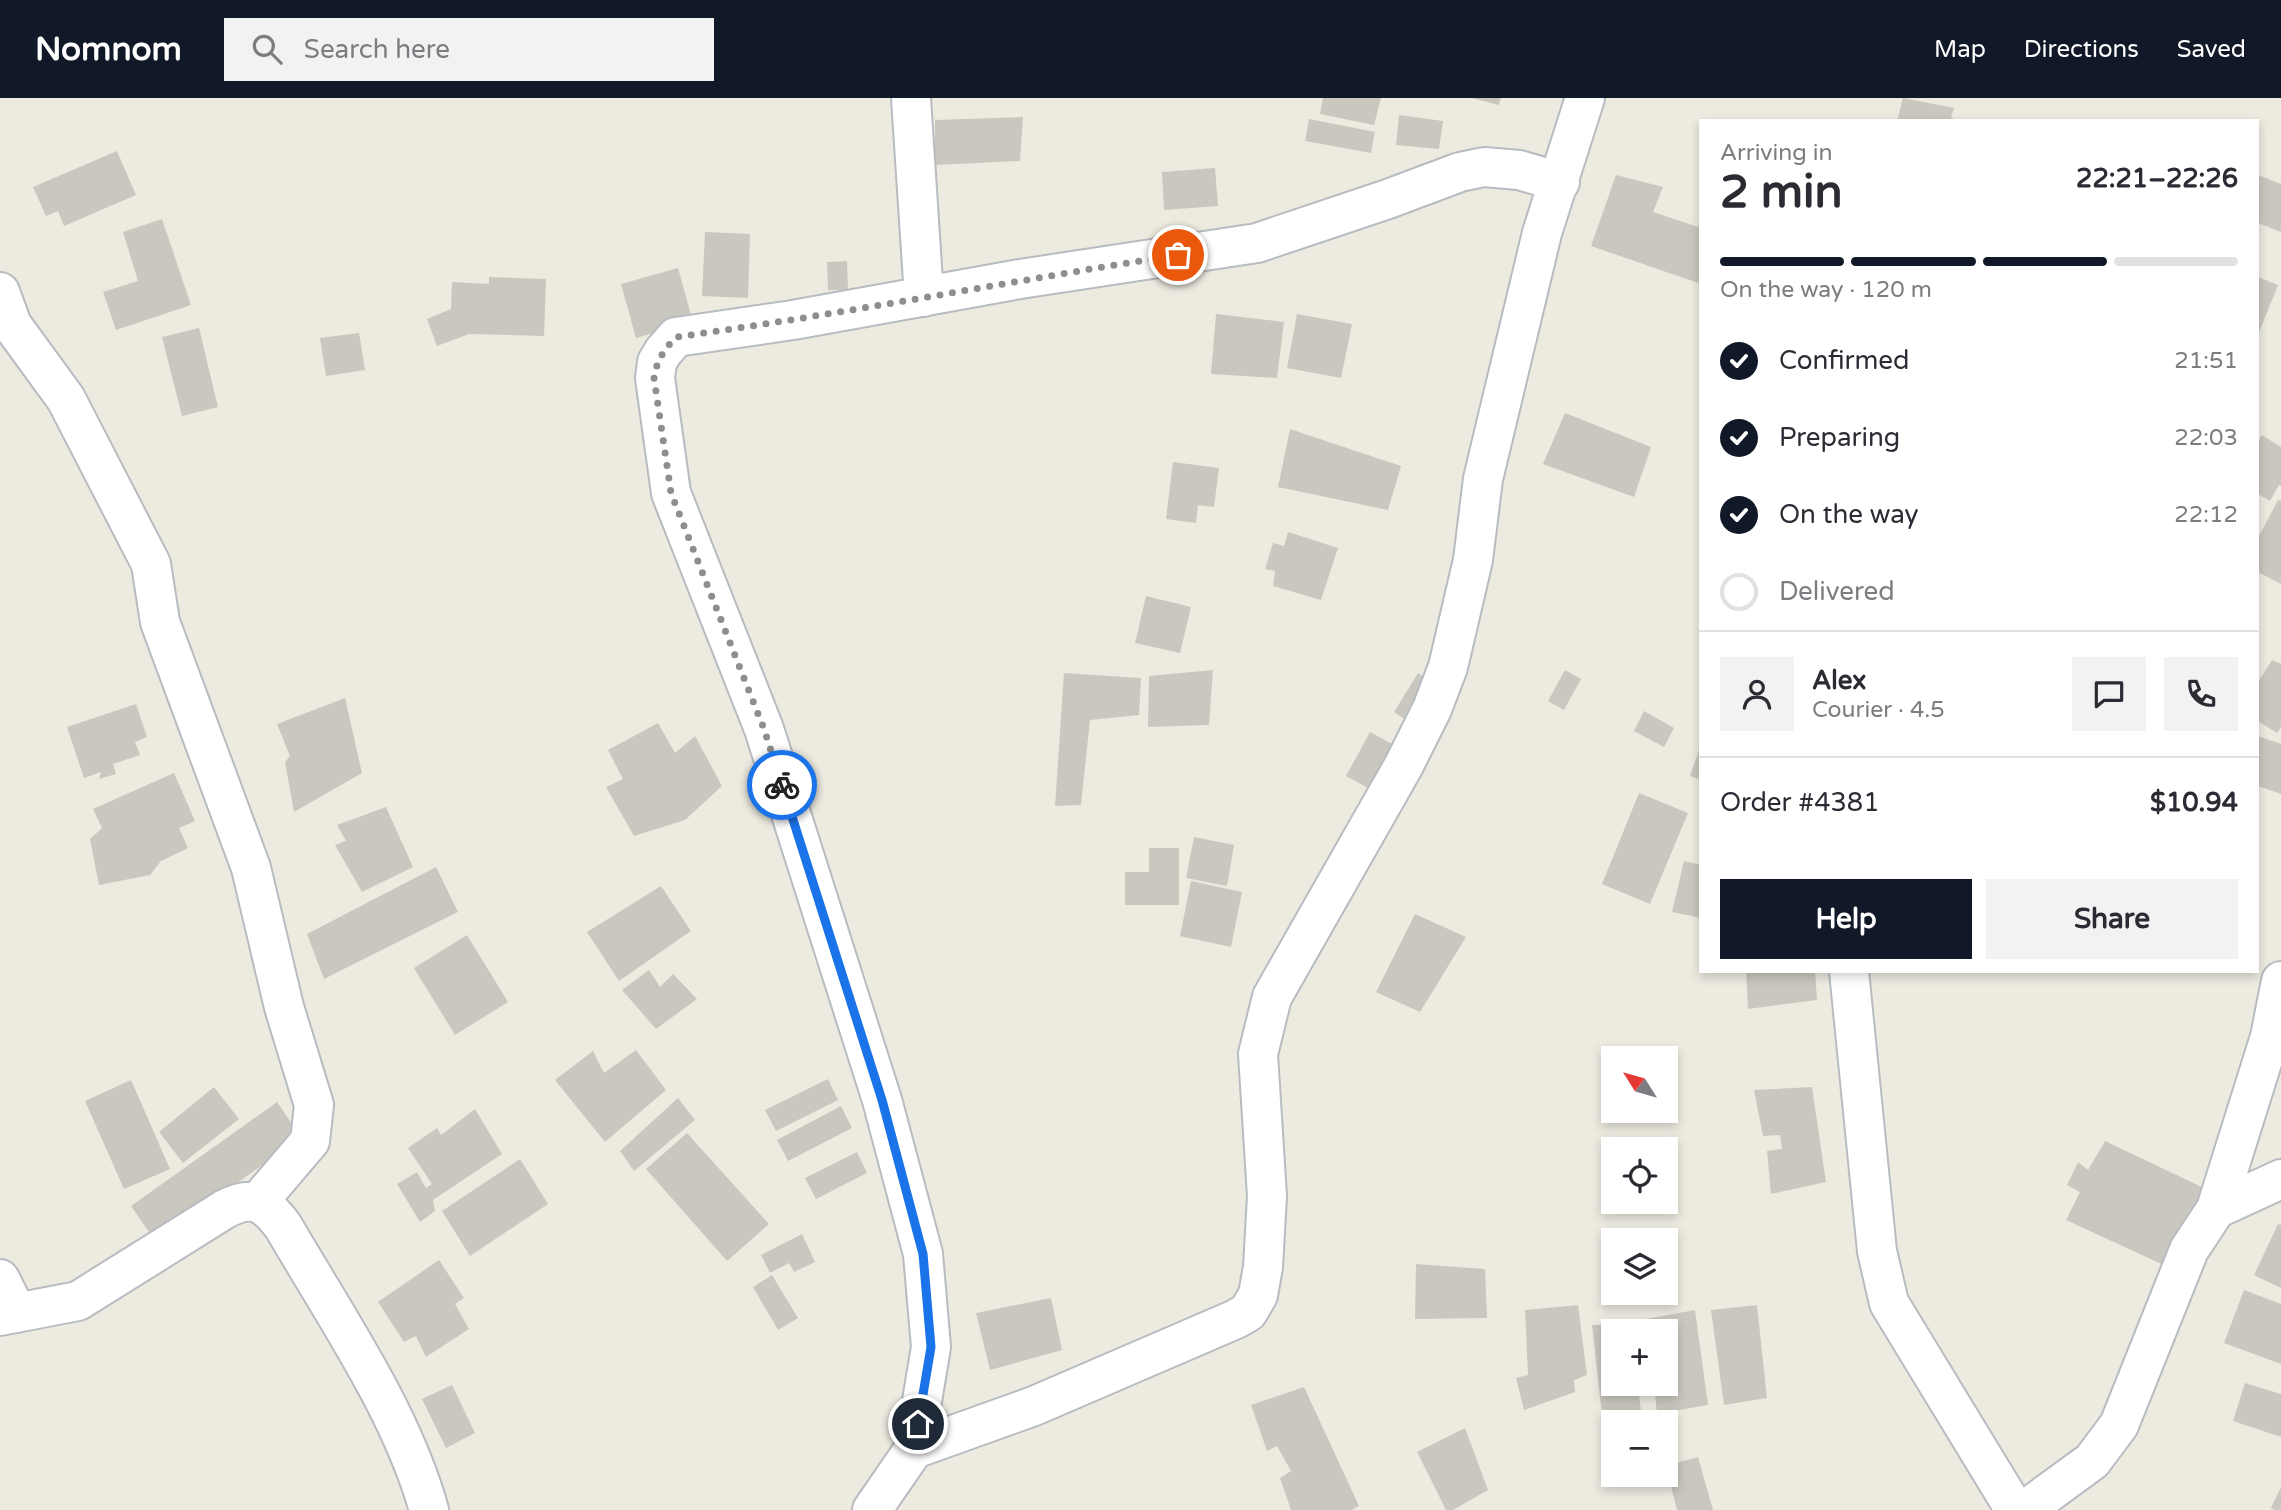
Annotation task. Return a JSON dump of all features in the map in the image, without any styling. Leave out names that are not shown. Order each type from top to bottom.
[{"type":"street","points":[[911,98],[924,297]]},
{"type":"street","points":[[914,1449],[1034,1406],[1236,1319],[1248,1312],[1258,1295],[1263,1267],[1267,1196],[1258,1054],[1264,1021],[1272,997],[1404,765],[1432,709],[1448,667],[1473,560],[1486,466],[1542,233],[1585,98]]},
{"type":"street","points":[[872,1510],[914,1449],[931,1347],[923,1254],[882,1100],[764,729],[671,493],[654,378],[657,362],[676,337],[793,320],[1020,279],[1257,243],[1460,172],[1484,167],[1519,170],[1560,182]]},
{"type":"street","points":[[0,292],[12,326],[66,399],[151,564],[160,622],[251,868],[284,1007],[314,1105],[310,1141],[258,1202]]},
{"type":"street","points":[[1849,973],[1877,1251],[1889,1303],[2015,1510]]},
{"type":"street","points":[[2025,1510],[2092,1461],[2119,1425],[2189,1250],[2216,1209],[2270,1037],[2281,981]]},
{"type":"street","points":[[2216,1209],[2281,1179]]},
{"type":"street","points":[[0,1279],[8,1314],[78,1301],[225,1209],[239,1202],[258,1202],[266,1206],[284,1226],[378,1388],[420,1477],[429,1510]]},
{"type":"building","points":[[1323,98],[1381,98],[1374,125],[1320,114]]},
{"type":"building","points":[[1471,98],[1501,98],[1499,105]]},
{"type":"building","points":[[1903,98],[1954,108],[1951,118],[1954,119],[1898,119]]},
{"type":"building","points":[[1399,115],[1443,121],[1439,149],[1396,145]]},
{"type":"building","points":[[1023,117],[1020,161],[935,165],[935,120]]},
{"type":"building","points":[[1309,119],[1375,132],[1371,153],[1305,141]]},
{"type":"building","points":[[117,151],[136,195],[64,226],[58,211],[46,216],[33,187]]},
{"type":"building","points":[[1215,168],[1218,206],[1164,210],[1162,172]]},
{"type":"building","points":[[1616,175],[1663,187],[1653,212],[1699,227],[1699,283],[1591,246]]},
{"type":"building","points":[[2259,175],[2281,184],[2281,232],[2259,223]]},
{"type":"building","points":[[162,219],[191,305],[116,330],[103,292],[138,281],[123,232]]},
{"type":"building","points":[[705,232],[750,234],[748,298],[702,296]]},
{"type":"building","points":[[847,261],[848,290],[828,290],[827,262]]},
{"type":"building","points":[[678,268],[693,322],[636,338],[621,284]]},
{"type":"building","points":[[489,277],[546,279],[544,336],[469,334],[437,346],[427,319],[451,309],[452,282],[489,284]]},
{"type":"building","points":[[2259,277],[2278,285],[2259,332]]},
{"type":"building","points":[[1216,314],[1284,322],[1277,378],[1211,374]]},
{"type":"building","points":[[1297,314],[1352,324],[1341,378],[1287,368]]},
{"type":"building","points":[[199,328],[218,407],[182,416],[162,337]]},
{"type":"building","points":[[359,333],[365,370],[326,376],[320,338]]},
{"type":"building","points":[[1565,413],[1651,447],[1634,497],[1543,464]]},
{"type":"building","points":[[1290,429],[1401,466],[1388,510],[1278,487]]},
{"type":"building","points":[[2262,435],[2281,447],[2281,486],[2279,485],[2270,501],[2259,495],[2259,440]]},
{"type":"building","points":[[1173,462],[1219,468],[1214,507],[1198,505],[1196,523],[1166,519]]},
{"type":"building","points":[[2278,500],[2281,501],[2281,584],[2259,573],[2259,536]]},
{"type":"building","points":[[1288,532],[1338,548],[1321,600],[1273,586],[1275,571],[1265,569],[1273,543],[1284,546]]},
{"type":"building","points":[[1146,596],[1191,607],[1180,653],[1135,643]]},
{"type":"building","points":[[2272,660],[2281,664],[2281,727],[2277,733],[2259,722],[2259,680]]},
{"type":"building","points":[[1213,670],[1209,725],[1148,727],[1149,676]]},
{"type":"building","points":[[1565,670],[1581,679],[1564,710],[1548,701]]},
{"type":"building","points":[[1064,673],[1141,678],[1139,715],[1090,720],[1081,805],[1055,806]]},
{"type":"building","points":[[1418,673],[1438,686],[1414,725],[1394,712]]},
{"type":"building","points":[[345,698],[362,773],[294,812],[285,762],[290,756],[277,724]]},
{"type":"building","points":[[136,704],[147,737],[135,742],[140,755],[113,764],[116,774],[99,779],[101,772],[84,778],[67,727]]},
{"type":"building","points":[[1644,711],[1674,728],[1664,747],[1634,731]]},
{"type":"building","points":[[658,723],[675,753],[695,736],[722,786],[685,820],[634,836],[606,787],[623,779],[608,750]]},
{"type":"building","points":[[1370,732],[1394,745],[1370,789],[1346,776]]},
{"type":"building","points":[[2259,736],[2281,744],[2281,794],[2259,786]]},
{"type":"building","points":[[1699,750],[1699,779],[1690,776]]},
{"type":"building","points":[[174,773],[195,821],[179,828],[188,848],[161,861],[150,875],[99,885],[90,839],[102,828],[93,809]]},
{"type":"building","points":[[1639,793],[1688,813],[1650,904],[1602,884]]},
{"type":"building","points":[[386,807],[413,867],[362,892],[335,845],[346,841],[337,825]]},
{"type":"building","points":[[1194,837],[1234,845],[1227,886],[1186,878]]},
{"type":"building","points":[[1149,848],[1179,848],[1179,905],[1125,905],[1125,872],[1149,872]]},
{"type":"building","points":[[1684,861],[1699,865],[1699,918],[1672,912]]},
{"type":"building","points":[[436,867],[458,912],[324,979],[307,934]]},
{"type":"building","points":[[1191,881],[1242,892],[1231,947],[1180,936]]},
{"type":"building","points":[[661,886],[691,931],[619,981],[587,932]]},
{"type":"building","points":[[1415,914],[1466,937],[1420,1012],[1376,992]]},
{"type":"building","points":[[467,935],[508,1002],[455,1035],[414,968]]},
{"type":"building","points":[[649,970],[660,987],[673,974],[697,999],[656,1029],[622,990]]},
{"type":"building","points":[[1746,973],[1815,973],[1817,1000],[1748,1009]]},
{"type":"building","points":[[636,1050],[666,1090],[605,1142],[555,1080],[593,1051],[604,1073]]},
{"type":"building","points":[[828,1079],[838,1100],[776,1131],[765,1110]]},
{"type":"building","points":[[131,1080],[170,1169],[124,1189],[85,1101]]},
{"type":"building","points":[[214,1087],[239,1119],[183,1163],[159,1132]]},
{"type":"building","points":[[1812,1087],[1826,1182],[1771,1194],[1767,1151],[1782,1149],[1780,1135],[1763,1136],[1754,1090]]},
{"type":"building","points":[[678,1098],[695,1120],[634,1171],[620,1151]]},
{"type":"building","points":[[277,1102],[301,1137],[156,1242],[131,1206]]},
{"type":"building","points":[[841,1106],[852,1128],[788,1161],[777,1140]]},
{"type":"building","points":[[475,1109],[502,1154],[433,1200],[435,1211],[420,1222],[397,1184],[417,1172],[426,1188],[432,1184],[408,1148],[437,1128],[441,1135]]},
{"type":"building","points":[[687,1133],[769,1224],[727,1261],[646,1169]]},
{"type":"building","points":[[2105,1141],[2208,1190],[2168,1267],[2066,1220],[2080,1192],[2067,1185],[2078,1162],[2088,1170]]},
{"type":"building","points":[[857,1152],[867,1173],[816,1199],[805,1178]]},
{"type":"building","points":[[520,1159],[548,1204],[470,1256],[442,1211]]},
{"type":"building","points":[[2278,1224],[2281,1225],[2281,1288],[2254,1275]]},
{"type":"building","points":[[802,1234],[815,1262],[794,1272],[789,1263],[770,1273],[761,1255]]},
{"type":"building","points":[[439,1260],[464,1298],[455,1304],[469,1329],[426,1357],[416,1336],[404,1342],[378,1302]]},
{"type":"building","points":[[1416,1264],[1485,1269],[1487,1318],[1415,1319]]},
{"type":"building","points":[[772,1275],[798,1318],[778,1330],[753,1287]]},
{"type":"building","points":[[2244,1290],[2281,1304],[2281,1364],[2224,1343]]},
{"type":"building","points":[[1051,1298],[1062,1350],[990,1370],[976,1313]]},
{"type":"building","points":[[1578,1305],[1587,1375],[1574,1380],[1575,1392],[1524,1410],[1516,1378],[1528,1375],[1525,1310]]},
{"type":"building","points":[[1757,1305],[1767,1398],[1724,1405],[1711,1310]]},
{"type":"building","points":[[1695,1310],[1708,1405],[1678,1410],[1657,1410],[1655,1396],[1678,1396],[1678,1319],[1646,1319]]},
{"type":"building","points":[[1592,1325],[1601,1325],[1601,1396],[1639,1396],[1641,1410],[1601,1410]]},
{"type":"building","points":[[2245,1383],[2281,1394],[2281,1437],[2233,1421]]},
{"type":"building","points":[[452,1385],[475,1433],[446,1448],[422,1399]]},
{"type":"building","points":[[1304,1387],[1359,1506],[1351,1510],[1291,1510],[1280,1478],[1291,1471],[1277,1446],[1267,1451],[1251,1405]]},
{"type":"building","points":[[1465,1428],[1488,1490],[1453,1510],[1446,1510],[1417,1452]]},
{"type":"building","points":[[1698,1457],[1713,1510],[1677,1510],[1671,1487],[1678,1487],[1678,1463]]},
{"type":"building","points":[[2281,1487],[2281,1510],[2275,1510],[2271,1508]]},
{"type":"way so far","points":[[782,785],[764,729],[671,493],[654,378],[657,362],[663,352],[676,337],[1178,255]]},
{"type":"route","points":[[782,785],[882,1100],[923,1254],[931,1347],[918,1424]]}]
